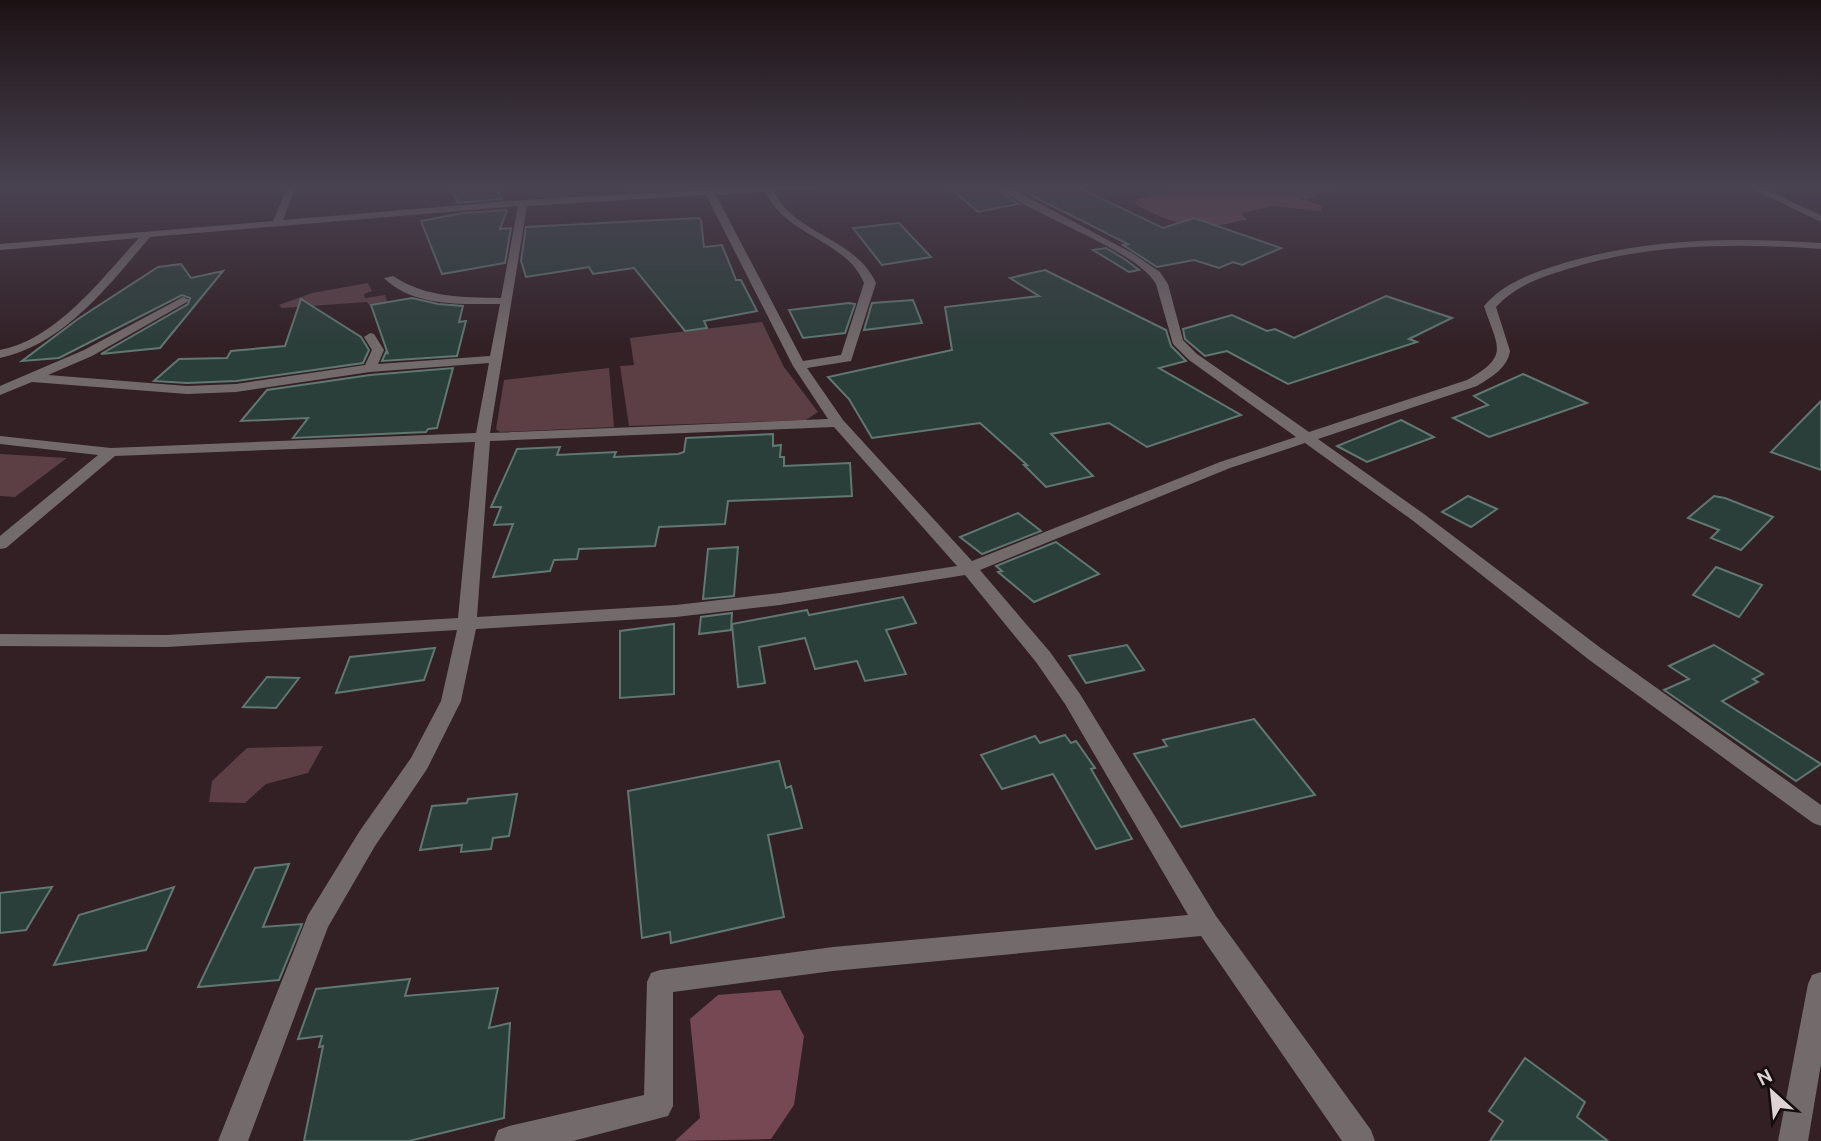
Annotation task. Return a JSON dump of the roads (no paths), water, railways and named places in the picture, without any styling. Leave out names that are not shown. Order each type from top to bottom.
[{"type":"street","points":[[0,247],[95,239]]},
{"type":"street","points":[[0,354],[19,351],[79,310],[143,239]]},
{"type":"street","points":[[233,1141],[317,923],[367,839],[419,763],[451,701],[467,624],[482,438],[516,239]]},
{"type":"street","points":[[736,239],[799,366],[838,423],[1043,657],[1073,699],[1207,924],[1360,1141]]},
{"type":"street","points":[[799,366],[846,358],[870,283],[863,268],[828,239]]},
{"type":"street","points":[[1099,239],[1156,274],[1163,284],[1177,341],[1225,382],[1418,517],[1595,654],[1821,817]]},
{"type":"street","points":[[0,640],[167,641],[689,609],[780,599],[967,569],[1225,465],[1472,383],[1491,373],[1502,362],[1506,349],[1490,306],[1500,294],[1521,281],[1598,255],[1636,248],[1706,242],[1821,246]]},
{"type":"street","points":[[389,278],[399,287],[423,297],[505,301]]},
{"type":"street","points":[[0,391],[88,353],[183,299]]},
{"type":"street","points":[[370,337],[378,350],[370,368]]},
{"type":"street","points":[[33,378],[187,390],[236,388],[370,368],[495,359]]},
{"type":"street","points":[[0,440],[111,452],[838,423]]},
{"type":"street","points":[[0,544],[111,452]]},
{"type":"street","points":[[509,1141],[658,1106],[660,982],[833,959],[1207,924]]},
{"type":"street","points":[[1793,1141],[1821,984]]}]
